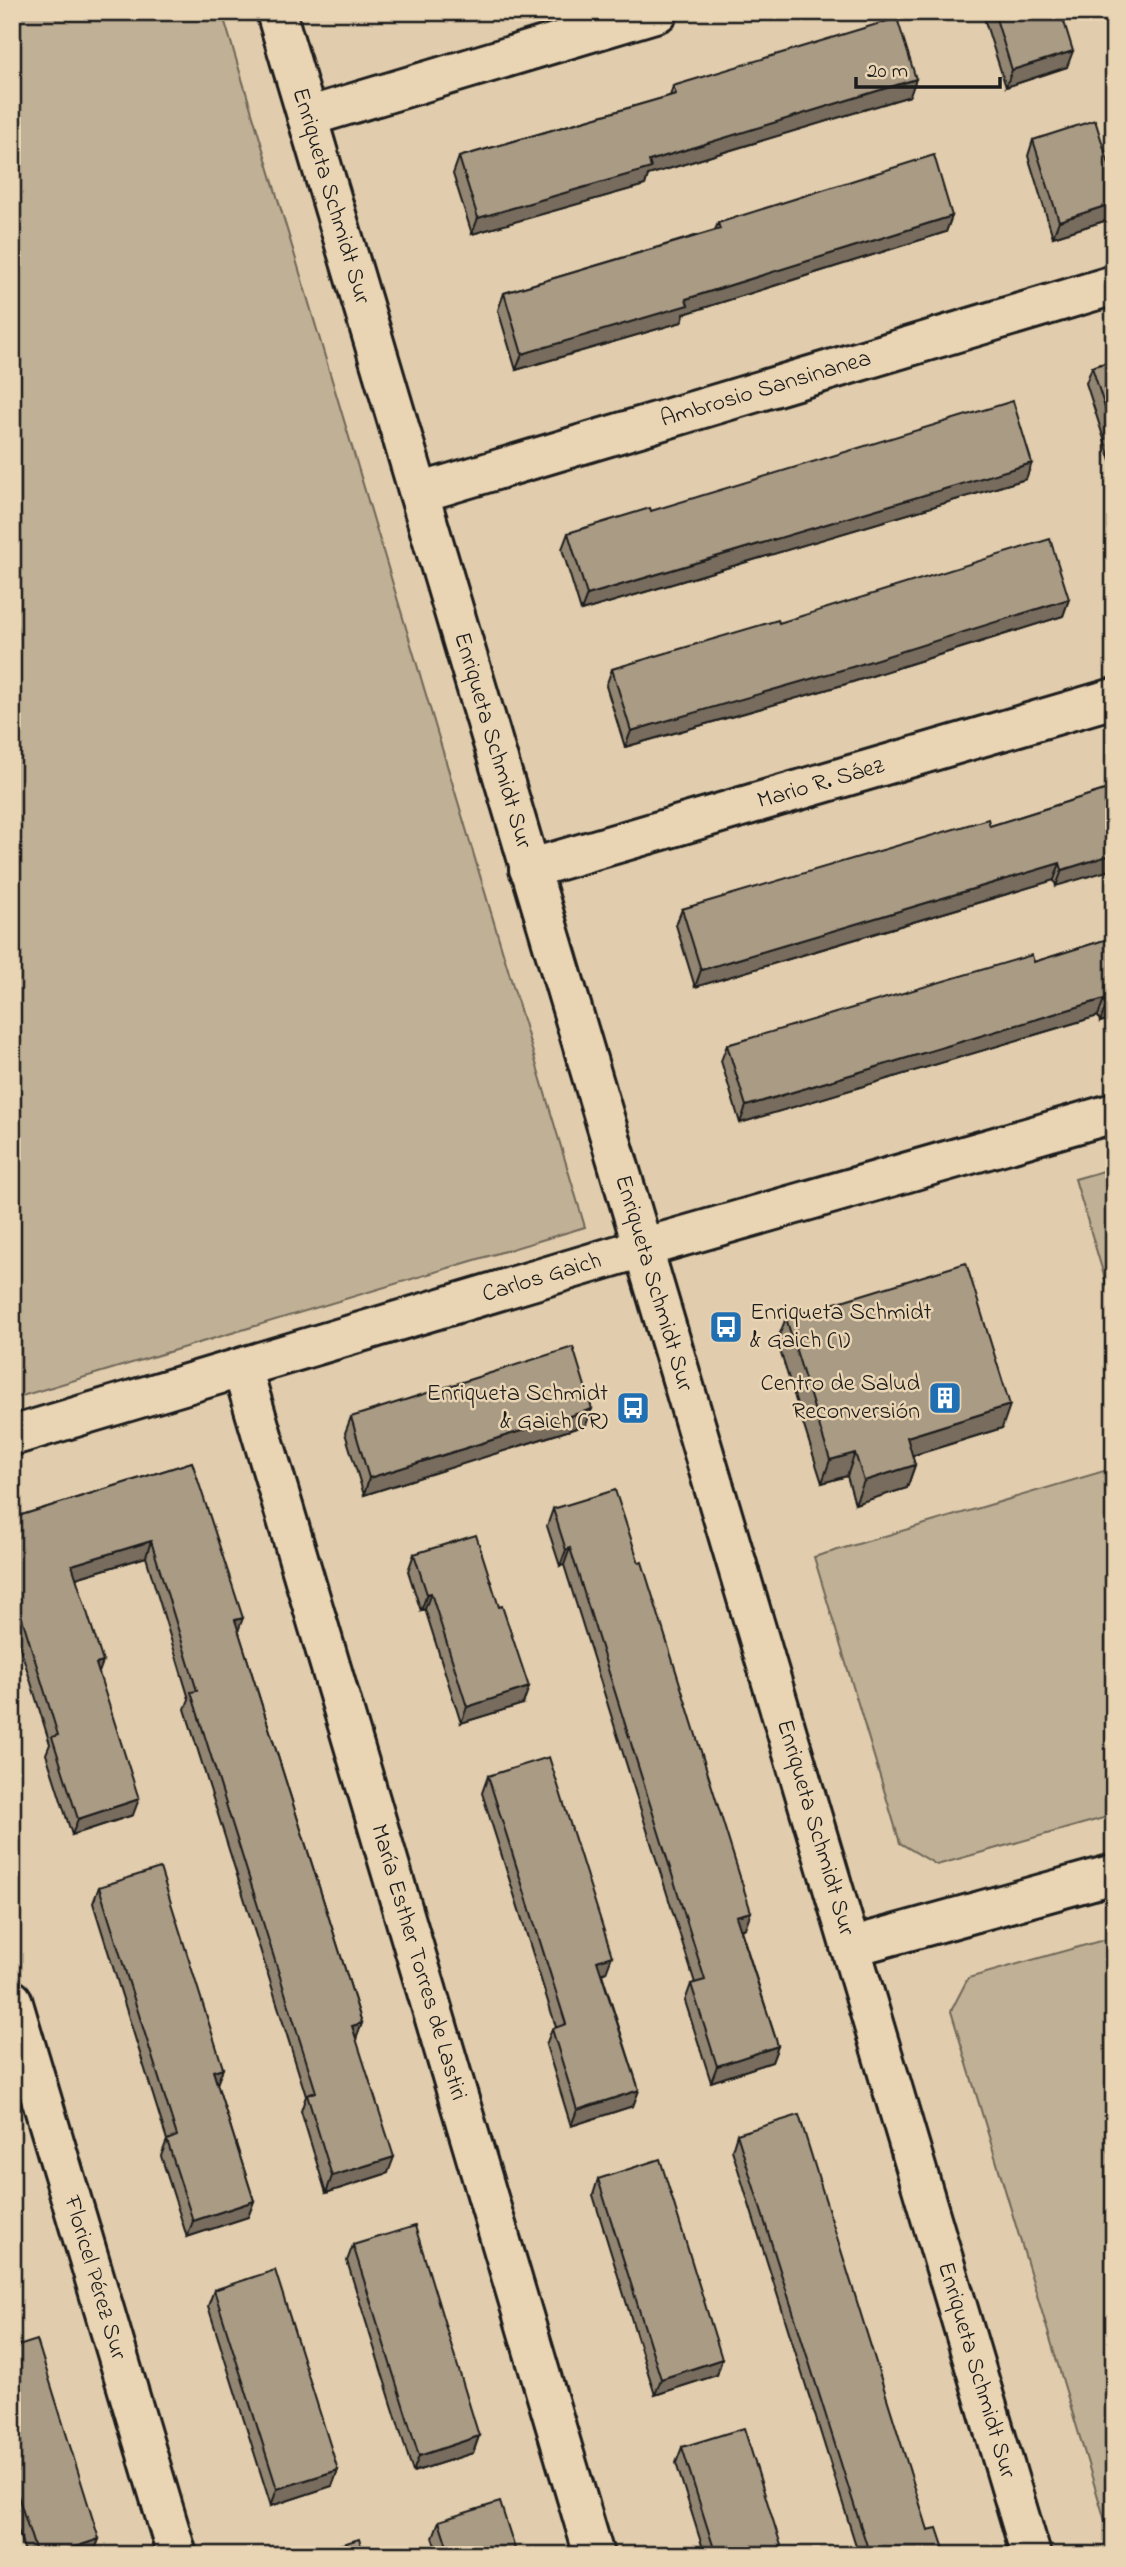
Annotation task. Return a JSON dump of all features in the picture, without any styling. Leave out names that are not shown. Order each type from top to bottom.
[{"type":"street","name":"Enriqueta Schmidt Sur","points":[[276,12],[1031,2555]]},
{"type":"street","points":[[307,117],[658,12]]},
{"type":"street","name":"Ambrosio Sansinanea","points":[[419,494],[1114,285]]},
{"type":"street","name":"Mario R. Sáez","points":[[530,869],[1114,698]]},
{"type":"street","name":"Carlos Gaich","points":[[12,1436],[642,1248],[1114,1113]]},
{"type":"street","name":"María Esther Torres de Lastiri","points":[[242,1368],[594,2555]]},
{"type":"street","points":[[850,1947],[1114,1874]]},
{"type":"street","name":"Floricel Pérez Sur","points":[[12,2000],[177,2555]]},
{"type":"shaded area","points":[[12,12],[222,12],[585,1227],[12,1399]]},
{"type":"shaded area","points":[[1114,1168],[1114,1309],[1075,1179]]},
{"type":"shaded area","points":[[1114,1468],[1114,1815],[937,1865],[900,1843],[814,1557]]},
{"type":"shaded area","points":[[1114,1937],[1114,2550],[951,2011],[968,1978]]},
{"type":"building","points":[[994,12],[1061,12],[1073,51],[1012,70]]},
{"type":"building","points":[[897,18],[916,79],[649,161],[651,168],[478,218],[459,157],[676,94],[673,86]]},
{"type":"building","points":[[1095,120],[1114,180],[1114,203],[1059,221],[1033,140]]},
{"type":"building","points":[[934,155],[952,216],[686,299],[688,305],[522,354],[504,293],[720,229],[718,223]]},
{"type":"building","points":[[1114,360],[1114,436],[1092,367]]},
{"type":"building","points":[[1013,401],[1032,463],[587,595],[568,533],[650,508],[651,511]]},
{"type":"building","points":[[1050,539],[1069,599],[852,667],[631,731],[612,669],[778,620],[779,623]]},
{"type":"building","points":[[1114,787],[1114,854],[1062,870],[1060,863],[701,970],[682,909],[988,819],[990,826]]},
{"type":"building","points":[[1114,937],[1114,1004],[1106,1006],[1104,999],[746,1106],[727,1045],[1032,955],[1034,962]]},
{"type":"building","name":"Centro de Salud Reconversión","points":[[966,1263],[1010,1405],[907,1437],[915,1465],[864,1481],[855,1453],[830,1460],[786,1318]]},
{"type":"building","points":[[573,1347],[592,1409],[369,1478],[351,1417]]},
{"type":"building","points":[[192,1462],[243,1618],[235,1620],[362,2023],[352,2026],[394,2157],[332,2176],[307,2095],[316,2092],[191,1692],[197,1691],[151,1541],[72,1565],[103,1662],[96,1664],[139,1799],[78,1819],[52,1737],[58,1735],[12,1585],[12,1518]]},
{"type":"building","points":[[615,1490],[639,1563],[642,1562],[751,1912],[736,1916],[778,2046],[717,2066],[691,1984],[705,1980],[570,1548],[566,1550],[553,1509]]},
{"type":"building","points":[[476,1535],[529,1687],[467,1707],[431,1593],[427,1594],[414,1554]]},
{"type":"building","points":[[549,1757],[612,1956],[597,1961],[639,2090],[577,2110],[552,2029],[566,2024],[488,1776]]},
{"type":"building","points":[[160,1868],[223,2068],[213,2071],[254,2201],[193,2221],[167,2140],[177,2136],[99,1887]]},
{"type":"building","points":[[799,2115],[928,2530],[937,2528],[946,2555],[849,2555],[868,2549],[737,2134]]},
{"type":"building","points":[[660,2159],[722,2359],[661,2379],[598,2179]]},
{"type":"building","points":[[415,2226],[479,2436],[419,2456],[353,2245]]},
{"type":"building","points":[[275,2270],[338,2470],[277,2489],[214,2290]]},
{"type":"building","points":[[37,2340],[99,2539],[51,2555],[37,2555],[12,2477],[12,2348]]},
{"type":"building","points":[[744,2428],[784,2555],[716,2555],[682,2447]]},
{"type":"building","points":[[500,2502],[517,2555],[450,2555],[439,2521]]},
{"type":"building","points":[[359,2539],[364,2555],[307,2555]]},
{"type":"place","name":"Enriqueta Schmidt & Gaich (I)","points":[[726,1327]]},
{"type":"place","name":"Centro de Salud Reconversión","points":[[945,1398]]},
{"type":"place","name":"Enriqueta Schmidt & Gaich (R)","points":[[633,1408]]}]
